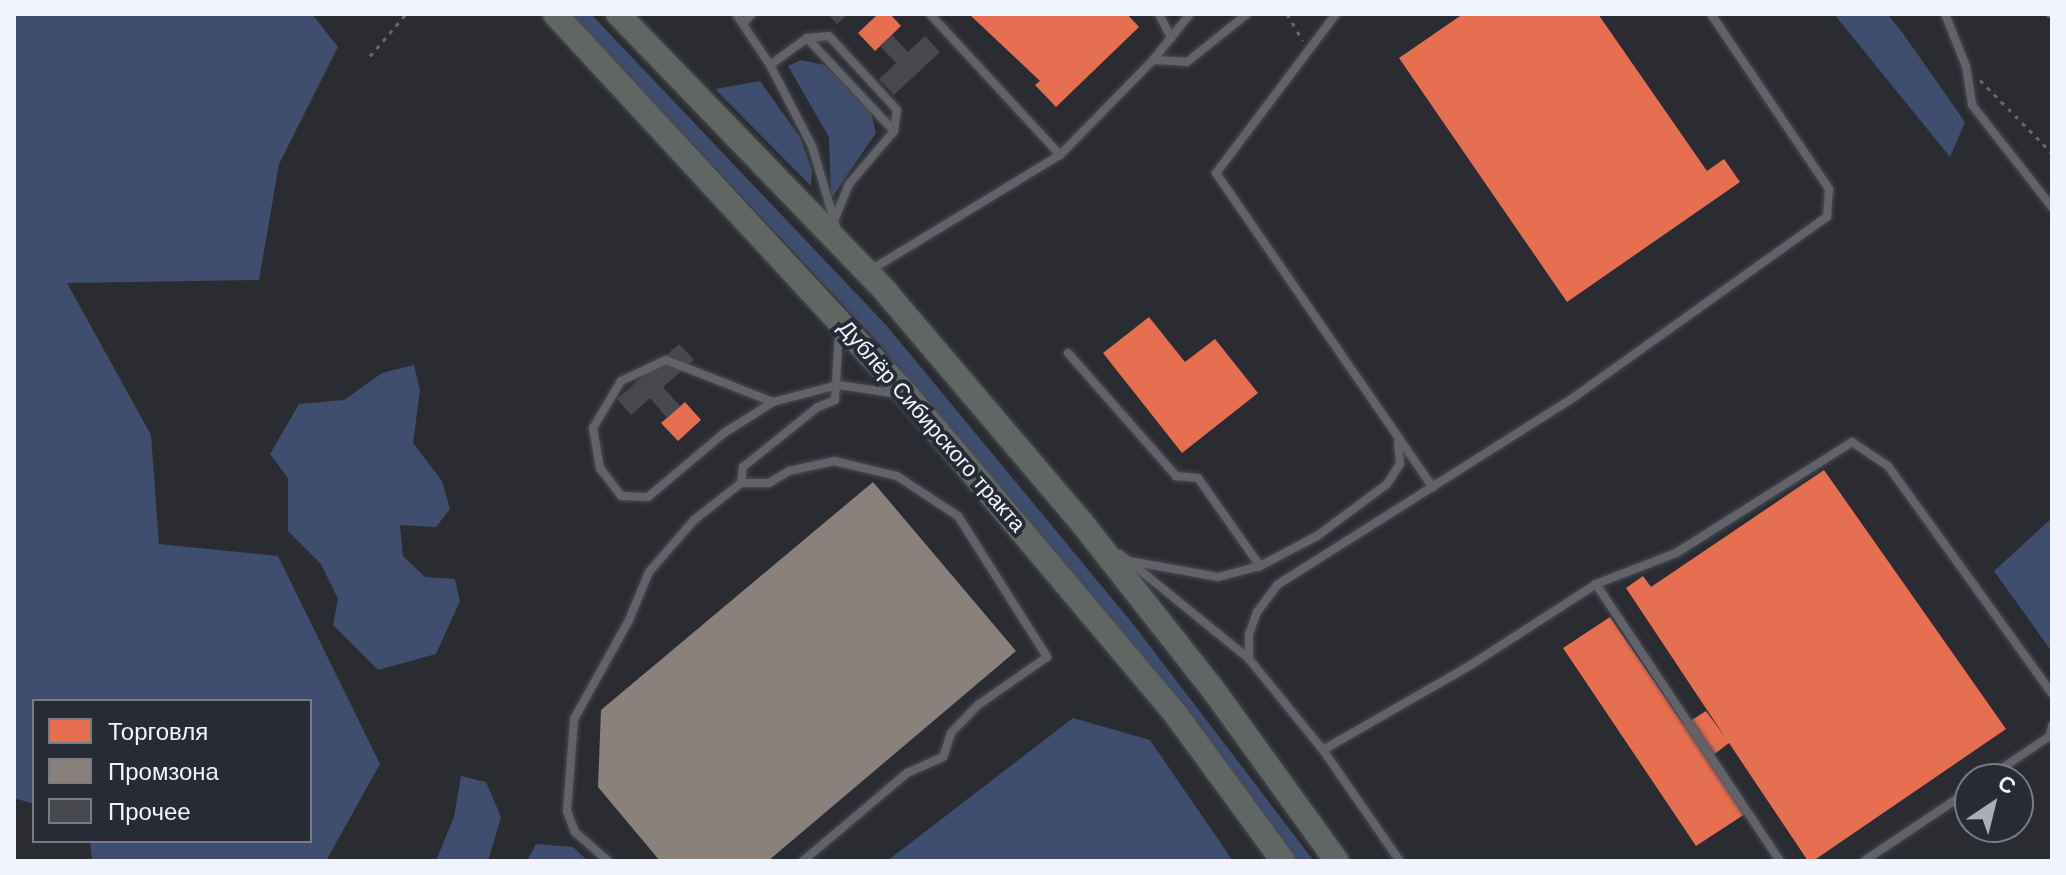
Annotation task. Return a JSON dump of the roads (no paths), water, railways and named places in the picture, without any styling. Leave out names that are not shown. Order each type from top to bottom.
[{"type":"main road","name":"Дублёр Сибирского тракта","points":[[555,14],[834,312],[907,395],[1177,716],[1283,861]]},
{"type":"main road","points":[[618,14],[868,272],[1082,523],[1212,688],[1337,861]]},
{"type":"lane","points":[[736,14],[770,65],[812,146],[845,250]]},
{"type":"lane","points":[[743,23],[752,14]]},
{"type":"lane","points":[[930,14],[1060,155]]},
{"type":"lane","points":[[1159,14],[1171,38]]},
{"type":"lane","points":[[868,272],[1060,155],[1153,60],[1190,14]]},
{"type":"lane","points":[[1153,60],[1187,62],[1247,14]]},
{"type":"lane","points":[[1336,14],[1216,173],[1398,442],[1433,487]]},
{"type":"lane","points":[[1249,659],[1249,634],[1257,612],[1277,585],[1577,395],[1827,217],[1829,189],[1711,14]]},
{"type":"lane","points":[[1945,14],[1966,66],[1972,105],[2052,207]]},
{"type":"lane","points":[[770,65],[807,38],[829,36],[897,110],[894,131],[849,184],[834,221]]},
{"type":"lane","points":[[807,38],[894,131]]},
{"type":"lane","points":[[741,483],[743,467],[818,407],[835,400],[842,348],[834,312]]},
{"type":"lane","points":[[1068,353],[1176,476],[1198,478],[1260,566]]},
{"type":"lane","points":[[773,402],[666,360],[621,381],[593,428],[600,468],[621,496],[648,497],[724,433],[773,402],[838,385],[907,395]]},
{"type":"lane","points":[[1129,561],[1218,577],[1260,566],[1317,536],[1387,484],[1400,464],[1398,442]]},
{"type":"lane","points":[[1323,750],[1474,663],[1596,584],[1676,553],[1852,442],[1888,466],[2052,693]]},
{"type":"lane","points":[[608,861],[575,832],[567,811],[574,719],[666,547],[741,483],[769,483],[789,471],[834,461],[897,476],[958,516],[1047,657],[978,705],[951,733],[943,757],[907,773],[803,861]]},
{"type":"lane","points":[[1082,523],[1249,659],[1323,750],[1400,861]]},
{"type":"lane","points":[[1596,584],[1780,861]]},
{"type":"lane","points":[[2010,763],[2050,736],[2052,726]]},
{"type":"lane","points":[[1864,861],[1954,801]]}]
